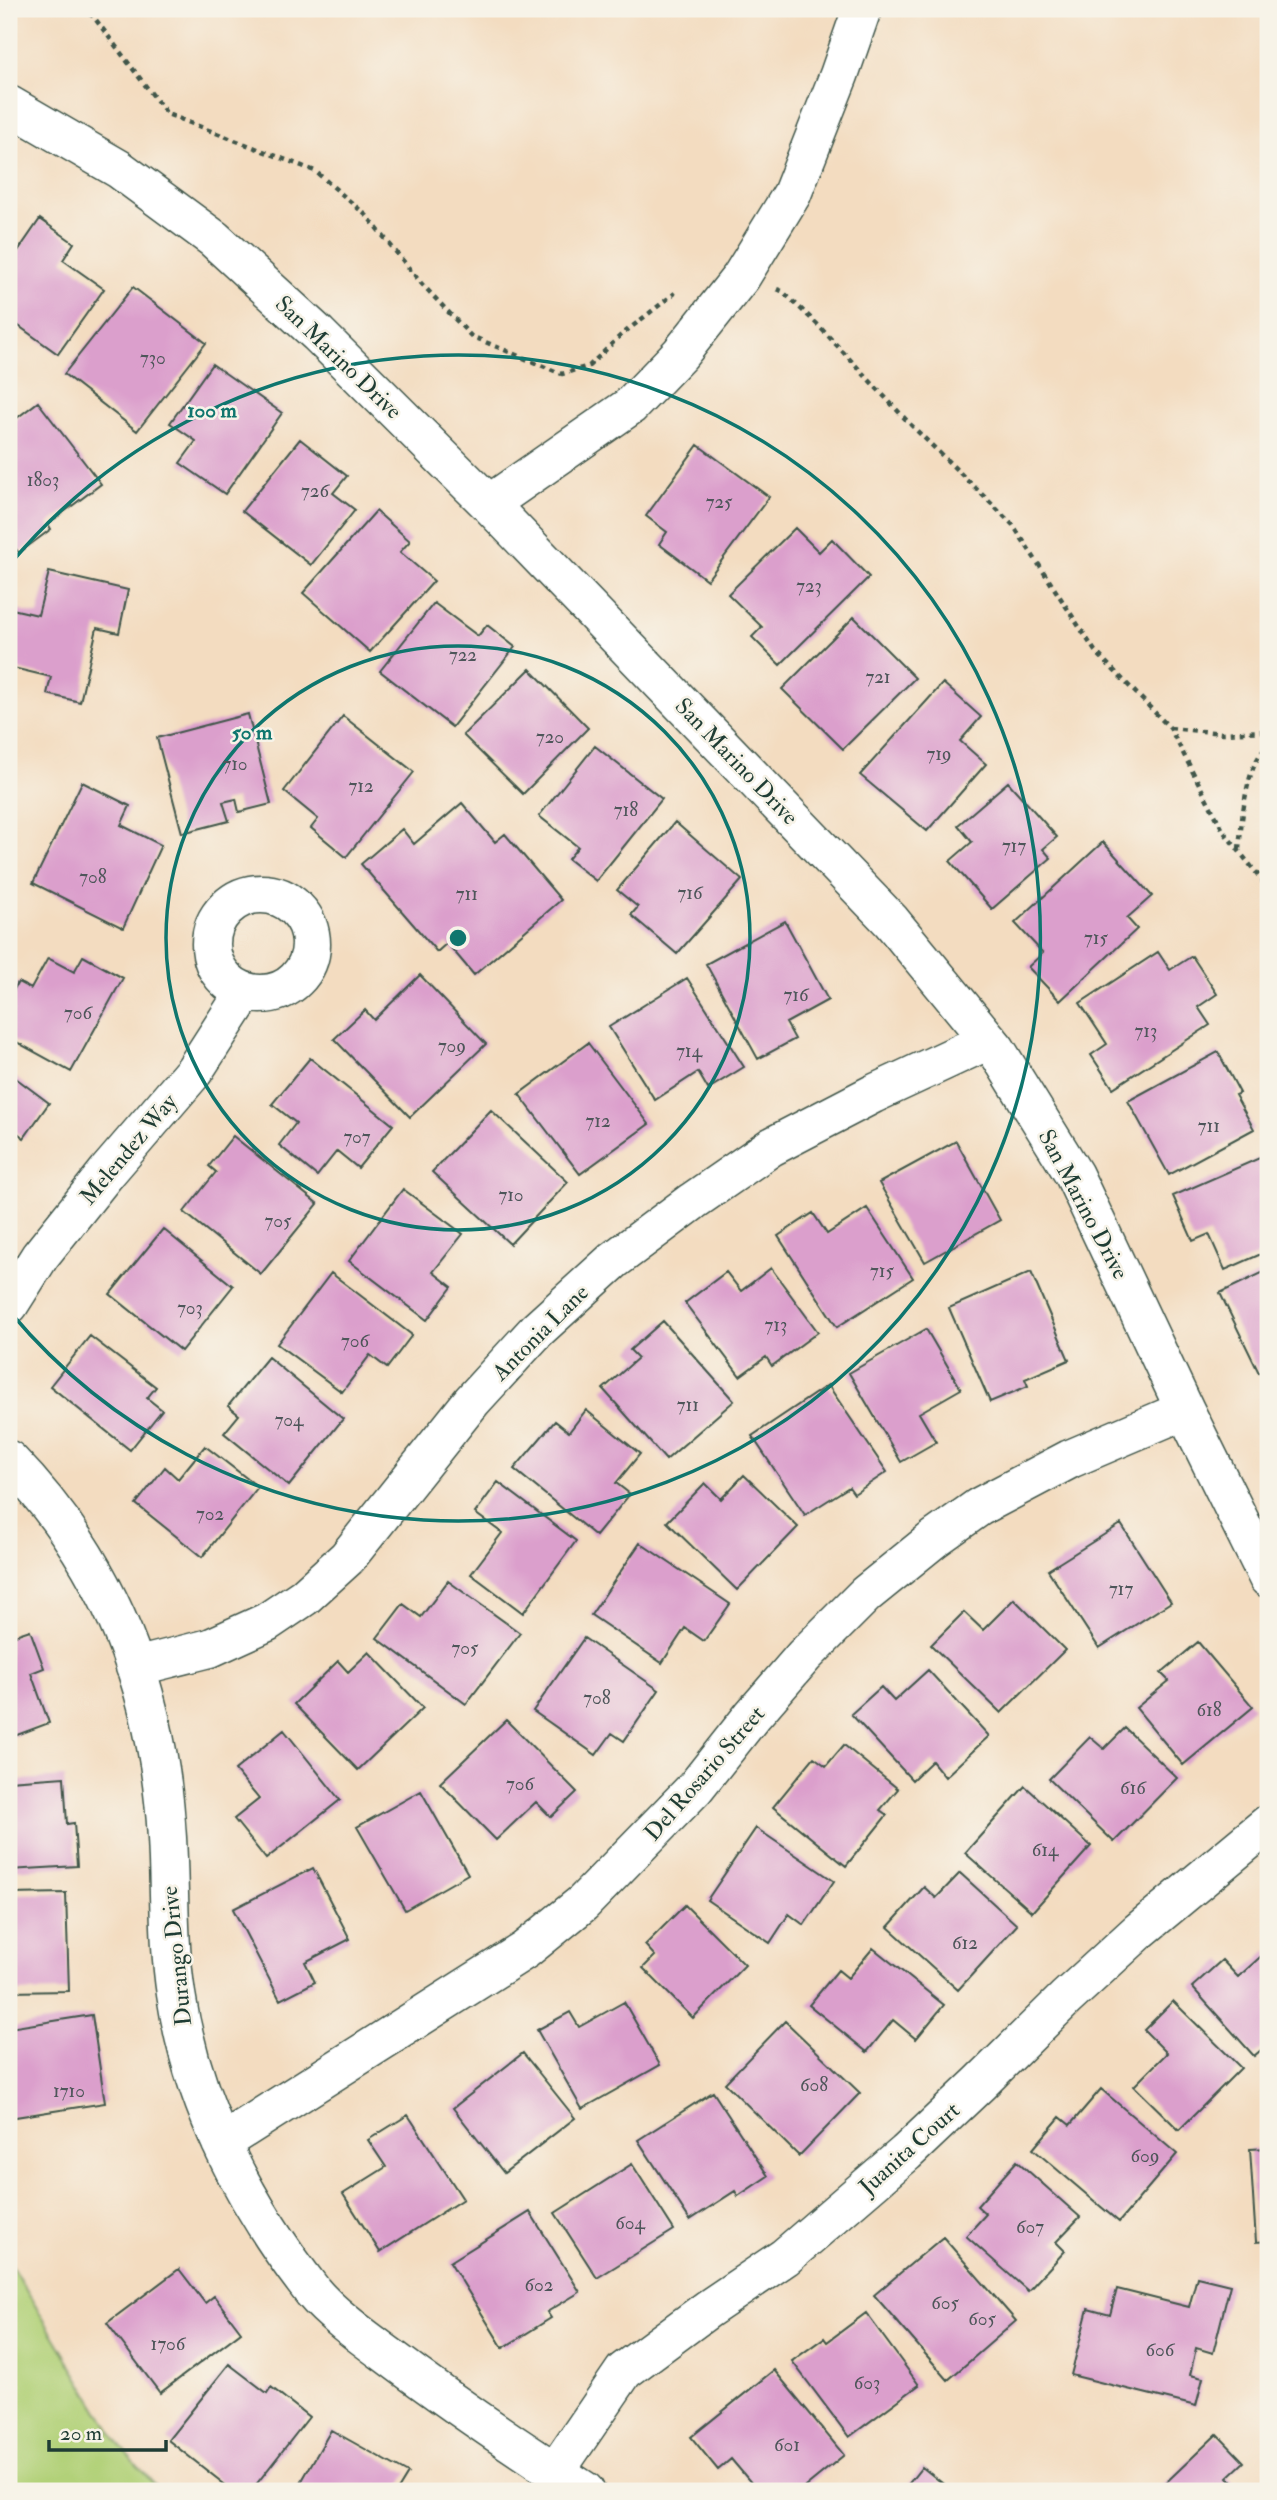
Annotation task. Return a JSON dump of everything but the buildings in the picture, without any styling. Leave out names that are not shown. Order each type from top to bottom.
[{"type":"street","points":[[489,505],[630,407],[680,354],[741,277],[792,194],[862,9]]},
{"type":"street","name":"San Marino Drive","points":[[9,105],[119,169],[214,239],[318,334],[489,505],[891,921],[989,1040],[1074,1175],[1268,1578]]},
{"type":"street","name":"Melendez Way","points":[[9,1305],[40,1256],[194,1071],[245,992]]},
{"type":"street","name":"Antonia Lane","points":[[135,1667],[210,1648],[267,1622],[304,1597],[347,1558],[472,1401],[537,1330],[614,1260],[693,1201],[771,1147],[873,1094],[989,1040]]},
{"type":"street","name":"Del Rosario Street","points":[[221,2143],[524,1950],[583,1903],[695,1788],[804,1656],[866,1594],[934,1539],[979,1507],[1070,1458],[1185,1410]]},
{"type":"street","name":"Durango Drive","points":[[9,1460],[61,1519],[97,1577],[128,1645],[135,1667],[155,1734],[167,1839],[167,1911],[176,1994],[187,2048],[208,2113],[231,2165],[273,2236],[315,2295],[362,2336],[455,2406],[570,2482]]},
{"type":"street","name":"Juanita Court","points":[[570,2482],[624,2371],[785,2257],[906,2153],[1139,1931],[1268,1824]]},
{"type":"path","points":[[80,9],[93,16],[167,114],[315,171],[367,216],[421,283],[471,336],[562,373],[589,366],[620,336],[683,287]]},
{"type":"path","points":[[741,277],[782,291],[817,324],[910,424],[1013,525],[1095,651],[1170,727],[1224,832],[1262,880],[1268,897]]},
{"type":"path","points":[[1170,727],[1222,733],[1268,730]]},
{"type":"path","points":[[1239,850],[1245,792],[1262,751],[1268,746]]},
{"type":"green space","points":[[9,2262],[120,2446],[160,2491],[9,2491]]}]
